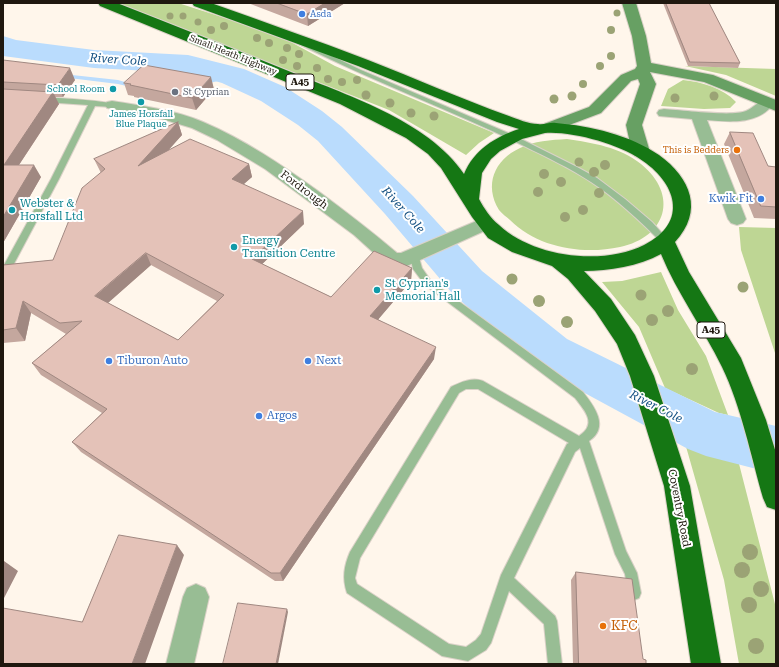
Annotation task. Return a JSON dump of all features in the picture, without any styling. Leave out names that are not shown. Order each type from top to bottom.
[{"type":"highway","name":"Small Heath Highway","points":[[105,3],[307,85],[382,118],[426,143],[456,173],[485,224]]},
{"type":"highway","points":[[199,3],[391,74],[504,119],[544,128],[592,134],[622,143],[657,162],[669,174],[678,188],[683,204],[676,230],[665,241],[650,251],[620,261],[595,264],[560,262],[544,258],[506,241],[485,224]]},
{"type":"highway","points":[[470,198],[473,172],[480,161],[491,150],[514,138],[544,128]]},
{"type":"highway","name":"A45","points":[[665,241],[679,273],[733,366],[754,420],[776,498]]},
{"type":"highway","name":"Coventry Road","points":[[560,262],[575,274],[603,305],[628,341],[642,376],[677,486],[706,664]]},
{"type":"street","points":[[629,3],[639,36],[643,69],[648,84],[634,125],[641,152]]},
{"type":"street","points":[[544,128],[595,110],[626,78],[643,69],[708,78],[771,104]]},
{"type":"street","points":[[664,113],[733,118],[750,115],[771,104]]},
{"type":"street","name":"Fordrough","points":[[112,105],[154,112],[197,125],[222,137],[271,165],[360,231],[392,259],[404,260],[485,224]]},
{"type":"street","points":[[698,115],[737,219]]},
{"type":"street","points":[[180,664],[196,597]]},
{"type":"lane","points":[[285,35],[338,63],[410,92],[514,138],[561,162],[599,183],[616,196],[665,241]]},
{"type":"lane","points":[[33,99],[112,105]]},
{"type":"lane","points":[[3,275],[55,179],[93,104]]},
{"type":"lane","points":[[419,254],[418,269],[428,283],[579,395],[592,412],[594,423],[591,434],[581,441],[570,448],[506,580],[486,638],[481,645],[468,654],[447,651],[352,588],[350,578],[354,556],[455,390],[466,385],[480,384],[581,441],[621,554],[631,573],[635,603]]},
{"type":"lane","points":[[506,580],[550,621],[555,664]]},
{"type":"green space","points":[[118,3],[178,3],[247,25],[289,41],[335,66],[494,133],[479,143],[466,155],[389,110]]},
{"type":"green space","points":[[685,66],[776,69],[776,96],[726,75]]},
{"type":"green space","points":[[683,80],[712,86],[731,97],[736,102],[730,108],[704,109],[661,106],[668,89]]},
{"type":"green space","points":[[567,139],[596,144],[624,153],[641,164],[653,176],[660,189],[663,201],[662,213],[657,225],[648,234],[636,242],[620,247],[591,250],[562,247],[547,243],[521,230],[499,210],[492,191],[492,183],[498,166],[504,159],[520,148],[537,142]]},
{"type":"green space","points":[[739,227],[776,228],[776,356],[741,250]]},
{"type":"green space","points":[[661,272],[678,310],[706,356],[728,415],[719,413],[665,388],[639,327],[602,282],[622,281]]},
{"type":"green space","points":[[685,443],[737,456],[776,608],[776,664],[739,664],[724,580]]},
{"type":"building","points":[[277,3],[325,3],[307,14]]},
{"type":"building","points":[[666,3],[709,3],[740,63],[690,62]]},
{"type":"building","points":[[3,60],[70,68],[58,85],[3,82]]},
{"type":"building","points":[[144,65],[211,77],[192,98],[124,83]]},
{"type":"building","points":[[3,89],[53,92],[4,165],[34,165],[3,217]]},
{"type":"building","points":[[178,122],[138,166],[190,139],[249,164],[232,179],[303,211],[252,259],[331,297],[374,251],[412,268],[370,316],[436,347],[280,573],[271,573],[72,442],[107,409],[32,363],[82,321],[60,323],[23,301],[16,328],[3,330],[3,265],[53,260],[82,188],[105,169],[94,159]],"holes":[[[146,253],[224,295],[178,340],[95,296]]]},
{"type":"building","points":[[730,132],[753,133],[768,166],[776,167],[776,207],[761,206]]},
{"type":"building","points":[[119,535],[177,545],[132,664],[3,664],[3,608],[82,622]]},
{"type":"building","name":"KFC","points":[[576,572],[632,579],[643,659],[646,660],[646,664],[579,664]]},
{"type":"building","points":[[238,603],[287,609],[276,664],[223,664]]},
{"type":"waterway","name":"River Cole","points":[[3,45],[9,48],[94,59],[188,64],[233,76],[273,94],[310,118],[330,134],[399,205],[467,282],[550,352],[706,433],[776,450]]},
{"type":"waterway","points":[[63,76],[118,82],[135,86]]},
{"type":"waterway","points":[[201,83],[233,76]]},
{"type":"place","name":"Asda","points":[[302,14]]},
{"type":"place","name":"School Room","points":[[113,89]]},
{"type":"place","name":"St Cyprian","points":[[175,92]]},
{"type":"place","name":"James Horsfall Blue Plaque","points":[[141,102]]},
{"type":"place","name":"This is Bedders","points":[[737,150]]},
{"type":"place","name":"Kwik Fit","points":[[761,199]]},
{"type":"place","name":"Webster & Horsfall Ltd","points":[[12,210]]},
{"type":"place","name":"Energy Transition Centre","points":[[234,247]]},
{"type":"place","name":"St Cyprian's Memorial Hall","points":[[377,290]]},
{"type":"place","name":"Tiburon Auto","points":[[109,361]]},
{"type":"place","name":"Next","points":[[308,361]]},
{"type":"place","name":"Argos","points":[[259,416]]},
{"type":"place","name":"KFC","points":[[603,626]]}]
